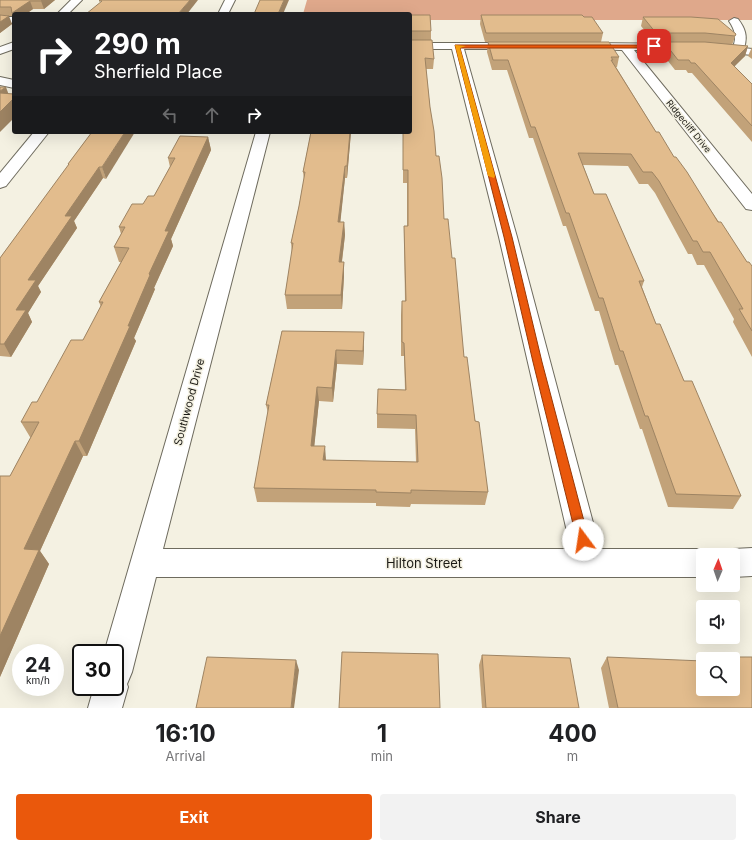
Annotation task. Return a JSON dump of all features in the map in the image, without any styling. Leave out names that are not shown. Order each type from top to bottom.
[{"type":"street","points":[[64,12],[77,0]]},
{"type":"street","points":[[224,12],[230,0]]},
{"type":"street","points":[[0,20],[12,20]]},
{"type":"street","points":[[737,50],[742,35],[739,26],[734,21],[746,20]]},
{"type":"street","points":[[412,46],[528,46]]},
{"type":"street","points":[[457,46],[508,237],[589,563]]},
{"type":"street","points":[[574,46],[702,47],[752,52]]},
{"type":"street","points":[[0,51],[12,47]]},
{"type":"street","name":"Ridgecliff Drive","points":[[626,47],[752,205]]},
{"type":"street","points":[[0,81],[12,84]]},
{"type":"street","points":[[0,183],[40,134]]},
{"type":"street","name":"Southwood Drive","points":[[123,644],[262,134]]},
{"type":"street","name":"Hilton Street","points":[[146,563],[696,562]]},
{"type":"street","points":[[740,562],[752,562]]},
{"type":"street","points":[[105,708],[108,696]]},
{"type":"shaded area","points":[[307,0],[752,0],[752,20],[412,20],[412,12],[304,12]]},
{"type":"building","points":[[0,0],[42,0],[30,1],[12,13],[11,7],[0,7]]},
{"type":"building","points":[[190,0],[180,12],[88,12],[102,1],[99,1]]},
{"type":"building","points":[[260,0],[284,0],[279,12],[255,12]]},
{"type":"building","points":[[0,15],[9,16],[0,22]]},
{"type":"building","points":[[412,15],[430,15],[431,31],[412,31]]},
{"type":"building","points":[[481,15],[582,15],[584,17],[592,17],[603,33],[486,33]]},
{"type":"building","points":[[643,17],[691,17],[718,19],[736,34],[735,36],[705,33],[656,33]]},
{"type":"building","points":[[412,40],[432,40],[434,59],[425,58],[436,156],[439,156],[442,178],[444,219],[448,219],[452,258],[455,258],[464,357],[467,357],[475,421],[479,422],[488,492],[411,490],[411,493],[376,492],[376,490],[254,488],[269,405],[266,405],[282,331],[364,332],[363,351],[336,350],[332,388],[317,387],[311,446],[325,446],[323,460],[418,462],[416,415],[377,414],[378,389],[406,390],[404,343],[402,342],[402,301],[406,301],[404,226],[408,226],[408,170],[403,170],[403,134],[412,134]]},
{"type":"building","points":[[488,42],[609,42],[619,57],[611,57],[613,60],[611,60],[656,132],[659,132],[674,157],[676,157],[687,172],[718,222],[721,222],[747,262],[749,262],[752,266],[752,331],[739,309],[743,309],[710,252],[703,252],[697,241],[693,241],[659,181],[652,172],[643,172],[631,154],[578,153],[594,194],[606,194],[644,281],[639,281],[656,324],[660,324],[684,381],[692,381],[741,496],[676,494],[648,416],[645,416],[623,351],[620,351],[603,298],[599,298],[569,213],[566,213],[535,127],[531,127],[508,60],[493,60]]},
{"type":"building","points":[[664,42],[705,42],[748,46],[731,63],[752,84],[752,126],[695,63],[691,63],[689,60],[678,60]]},
{"type":"building","points":[[0,87],[6,87],[0,91]]},
{"type":"building","points":[[0,93],[12,94],[12,100],[0,112]]},
{"type":"building","points":[[90,134],[124,134],[102,167],[99,167],[65,216],[72,216],[28,280],[36,280],[16,310],[26,310],[4,344],[0,344],[0,258]]},
{"type":"building","points":[[311,134],[350,134],[347,166],[345,166],[338,222],[344,222],[339,262],[344,262],[341,295],[285,295],[293,243],[291,243],[305,172],[303,172]]},
{"type":"building","points":[[180,136],[208,137],[165,231],[169,231],[149,274],[150,275],[128,326],[130,326],[79,441],[75,441],[24,549],[39,550],[0,636],[0,476],[10,476],[39,422],[21,422],[32,402],[37,402],[71,340],[83,340],[103,302],[99,302],[129,248],[114,247],[125,227],[119,227],[132,204],[143,204],[148,196],[154,196],[175,158],[168,158]]},
{"type":"building","points":[[342,652],[438,654],[440,708],[339,708]]},
{"type":"building","points":[[482,655],[570,658],[579,708],[486,708]]},
{"type":"building","points":[[207,657],[296,660],[291,708],[196,708]]},
{"type":"building","points":[[607,657],[696,661],[696,696],[740,696],[740,657],[752,657],[752,708],[618,708]]},
{"type":"slow traffic","points":[[464,46],[457,46],[492,176]]},
{"type":"route","points":[[583,540],[508,237],[457,46],[654,46]]}]
